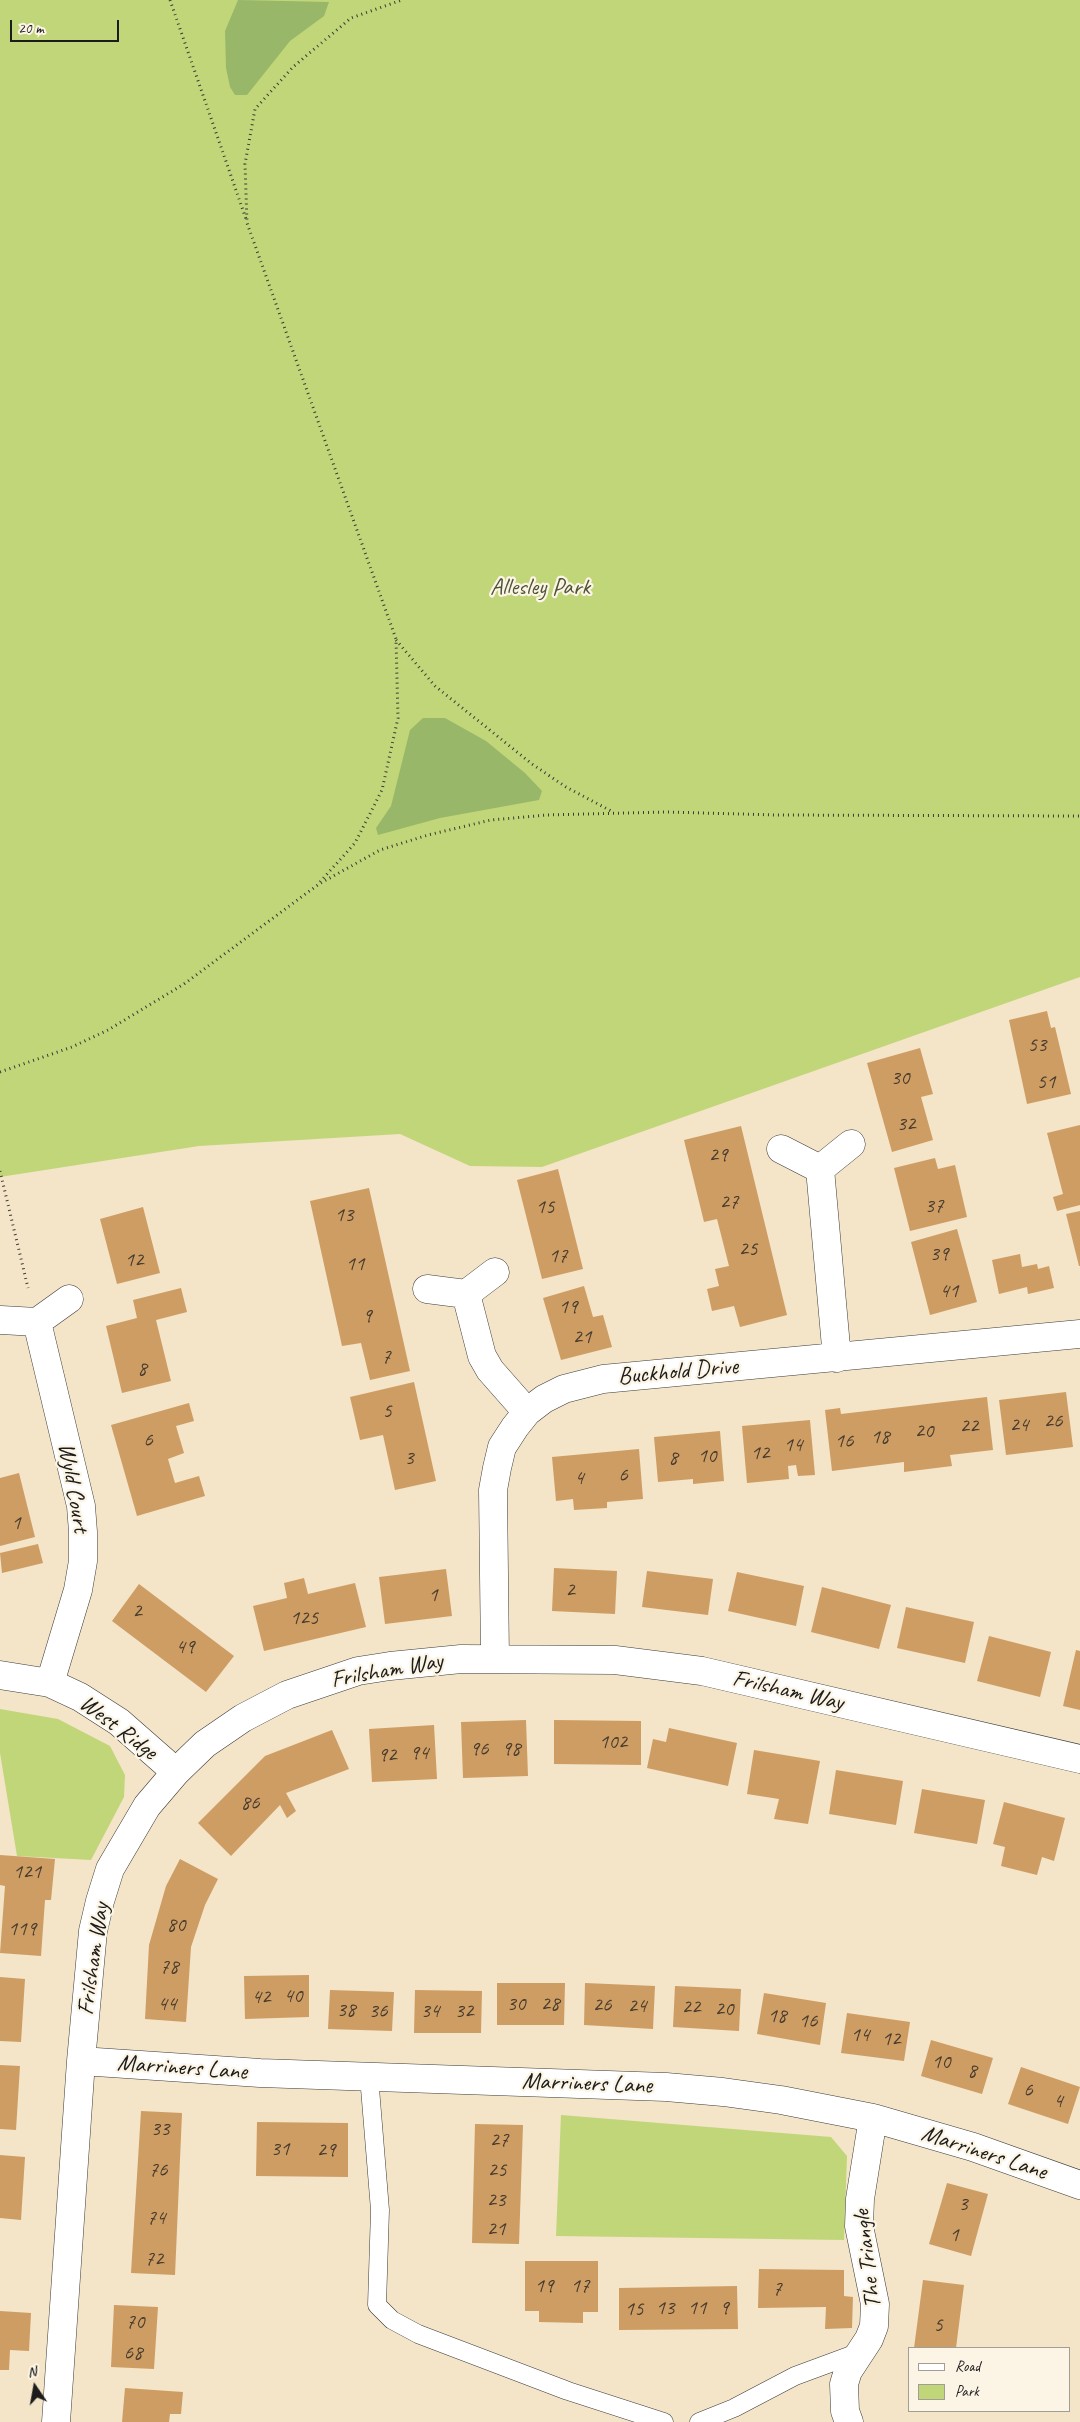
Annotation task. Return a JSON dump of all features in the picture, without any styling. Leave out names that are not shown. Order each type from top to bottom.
[{"type":"street","points":[[820,1169],[851,1144]]},
{"type":"street","points":[[781,1149],[820,1169]]},
{"type":"street","points":[[820,1169],[837,1358]]},
{"type":"street","points":[[427,1289],[466,1294],[495,1272]]},
{"type":"street","points":[[466,1294],[482,1356],[490,1370],[527,1412]]},
{"type":"street","points":[[1,1320],[37,1322],[69,1299]]},
{"type":"street","name":"Wyld Court","points":[[37,1322],[81,1506],[83,1532],[83,1561],[78,1590],[50,1683]]},
{"type":"street","name":"Buckhold Drive","points":[[495,1659],[493,1490],[502,1447],[527,1412],[544,1399],[564,1389],[603,1378],[837,1358],[1080,1334]]},
{"type":"street","name":"Frilsham Way","points":[[56,2422],[81,2061],[93,1931],[102,1893],[110,1869],[147,1806],[176,1772],[205,1744],[243,1718],[286,1694],[349,1674],[390,1666],[421,1662],[495,1659],[615,1660],[702,1671],[1080,1758]]},
{"type":"street","name":"West Ridge","points":[[0,1675],[50,1683],[104,1711],[176,1772]]},
{"type":"street","name":"Marriners Lane","points":[[81,2061],[260,2073],[676,2088],[781,2100],[873,2118],[973,2147],[1080,2185]]},
{"type":"street","name":"The Triangle","points":[[850,2422],[845,2411],[844,2384],[848,2371],[861,2352],[874,2326],[876,2304],[859,2226],[860,2199],[873,2118]]},
{"type":"lane","points":[[369,2076],[380,2210],[377,2305],[392,2320],[435,2341],[568,2392],[664,2422]]},
{"type":"lane","points":[[699,2422],[734,2408],[795,2376],[861,2352]]},
{"type":"path","points":[[170,0],[247,223],[396,639],[398,718],[382,790],[355,843],[319,884]]},
{"type":"path","points":[[247,223],[245,164],[255,109],[293,67],[351,18],[402,0]]},
{"type":"path","points":[[396,639],[435,686],[532,764],[566,787],[614,813]]},
{"type":"path","points":[[0,1072],[72,1047],[108,1030],[184,984],[319,884],[380,850],[428,835],[491,820],[548,815],[614,813],[1080,816]]},
{"type":"path","points":[[0,1171],[37,1322]]},
{"type":"green space","name":"Allesley Park","points":[[0,0],[1080,0],[1080,977],[542,1167],[470,1166],[400,1134],[199,1146],[0,1177]]},
{"type":"green space","points":[[238,0],[329,2],[324,16],[290,41],[247,95],[235,95],[230,87],[226,68],[225,31]]},
{"type":"green space","points":[[423,718],[445,718],[486,741],[525,773],[542,791],[539,800],[440,818],[378,835],[376,828],[391,806],[410,730]]},
{"type":"green space","points":[[0,1709],[58,1719],[110,1746],[125,1775],[124,1797],[91,1860],[17,1856],[0,1753]]},
{"type":"green space","points":[[561,2115],[831,2137],[847,2156],[844,2240],[556,2236]]},
{"type":"building","points":[[1047,1011],[1051,1028],[1055,1027],[1071,1094],[1027,1104],[1009,1020]]},
{"type":"building","points":[[920,1048],[933,1094],[921,1097],[933,1140],[892,1152],[867,1063]]},
{"type":"building","points":[[1080,1125],[1080,1205],[1057,1211],[1053,1197],[1063,1194],[1047,1133]]},
{"type":"building","points":[[741,1126],[787,1315],[740,1327],[734,1306],[712,1311],[707,1289],[719,1286],[715,1269],[729,1266],[717,1219],[704,1222],[684,1140]]},
{"type":"building","points":[[935,1158],[938,1169],[955,1165],[967,1217],[910,1231],[894,1168]]},
{"type":"building","points":[[558,1169],[583,1269],[542,1279],[517,1180]]},
{"type":"building","points":[[369,1188],[410,1371],[370,1380],[361,1343],[342,1346],[310,1201]]},
{"type":"building","points":[[143,1207],[160,1273],[117,1284],[100,1219]]},
{"type":"building","points":[[1080,1211],[1080,1266],[1079,1266],[1066,1214]]},
{"type":"building","points":[[957,1229],[977,1302],[930,1315],[911,1242]]},
{"type":"building","points":[[1020,1254],[1022,1267],[1037,1264],[1038,1269],[1049,1266],[1054,1288],[1028,1294],[1027,1287],[999,1294],[992,1260]]},
{"type":"building","points":[[584,1286],[593,1317],[603,1315],[612,1347],[561,1360],[543,1298]]},
{"type":"building","points":[[181,1288],[187,1312],[156,1320],[171,1381],[122,1393],[106,1326],[137,1318],[133,1300]]},
{"type":"building","points":[[414,1382],[436,1481],[395,1490],[383,1435],[360,1440],[350,1397]]},
{"type":"building","points":[[1066,1392],[1073,1447],[1006,1455],[999,1400]]},
{"type":"building","points":[[987,1397],[993,1450],[950,1455],[952,1466],[904,1472],[904,1462],[832,1471],[825,1410],[840,1408],[841,1414]]},
{"type":"building","points":[[189,1403],[194,1421],[176,1426],[184,1453],[168,1459],[175,1483],[199,1476],[205,1496],[137,1516],[111,1425]]},
{"type":"building","points":[[810,1420],[815,1475],[798,1476],[796,1465],[788,1466],[789,1479],[747,1483],[742,1426]]},
{"type":"building","points":[[720,1431],[724,1481],[693,1484],[693,1479],[658,1482],[654,1437]]},
{"type":"building","points":[[639,1449],[643,1499],[607,1502],[607,1508],[574,1510],[573,1499],[556,1501],[552,1457]]},
{"type":"building","points":[[19,1473],[35,1537],[0,1546],[0,1478]]},
{"type":"building","points":[[38,1544],[43,1563],[2,1573],[0,1553]]},
{"type":"building","points":[[554,1568],[617,1571],[615,1614],[552,1611]]},
{"type":"building","points":[[446,1569],[452,1616],[385,1624],[379,1577]]},
{"type":"building","points":[[647,1571],[713,1579],[708,1615],[642,1607]]},
{"type":"building","points":[[737,1572],[804,1586],[796,1626],[728,1611]]},
{"type":"building","points":[[304,1578],[308,1594],[355,1583],[366,1627],[264,1651],[253,1606],[287,1598],[284,1583]]},
{"type":"building","points":[[139,1584],[234,1656],[206,1692],[112,1621]]},
{"type":"building","points":[[822,1587],[891,1605],[879,1649],[811,1632]]},
{"type":"building","points":[[906,1607],[974,1622],[965,1663],[897,1648]]},
{"type":"building","points":[[989,1636],[1051,1652],[1040,1697],[977,1681]]},
{"type":"building","points":[[1076,1650],[1080,1651],[1080,1710],[1063,1706]]},
{"type":"building","points":[[526,1720],[528,1776],[463,1778],[461,1722]]},
{"type":"building","points":[[554,1720],[641,1721],[641,1765],[554,1764]]},
{"type":"building","points":[[434,1725],[437,1779],[372,1782],[369,1729]]},
{"type":"building","points":[[669,1728],[737,1743],[728,1786],[647,1768],[653,1739],[666,1742]]},
{"type":"building","points":[[332,1730],[349,1769],[286,1793],[296,1811],[287,1818],[280,1805],[231,1856],[198,1823],[265,1756]]},
{"type":"building","points":[[754,1750],[820,1761],[808,1824],[774,1819],[779,1799],[747,1794]]},
{"type":"building","points":[[836,1770],[903,1781],[896,1825],[829,1814]]},
{"type":"building","points":[[922,1789],[985,1800],[977,1844],[914,1833]]},
{"type":"building","points":[[1004,1802],[1065,1818],[1054,1861],[1042,1857],[1037,1875],[1001,1866],[1005,1847],[993,1844]]},
{"type":"building","points":[[0,1855],[55,1859],[51,1900],[45,1900],[41,1956],[0,1953],[5,1886],[0,1885]]},
{"type":"building","points":[[180,1859],[218,1879],[205,1905],[191,1947],[186,2022],[145,2019],[149,1945],[166,1886]]},
{"type":"building","points":[[309,1975],[309,2017],[245,2019],[244,1976]]},
{"type":"building","points":[[0,1977],[25,1979],[21,2042],[0,2041]]},
{"type":"building","points":[[497,1983],[565,1983],[564,2025],[497,2025]]},
{"type":"building","points":[[585,1983],[655,1986],[653,2029],[584,2025]]},
{"type":"building","points":[[675,1986],[741,1989],[739,2031],[673,2027]]},
{"type":"building","points":[[330,1990],[394,1992],[392,2031],[328,2029]]},
{"type":"building","points":[[415,1990],[482,1991],[481,2033],[414,2033]]},
{"type":"building","points":[[764,1993],[826,2003],[820,2045],[757,2034]]},
{"type":"building","points":[[847,2013],[910,2022],[904,2061],[841,2053]]},
{"type":"building","points":[[931,2040],[993,2058],[982,2094],[921,2076]]},
{"type":"building","points":[[0,2065],[20,2066],[16,2130],[0,2129]]},
{"type":"building","points":[[1021,2067],[1080,2087],[1068,2124],[1008,2104]]},
{"type":"building","points":[[141,2111],[182,2113],[175,2275],[131,2273]]},
{"type":"building","points":[[257,2122],[348,2123],[348,2177],[256,2176]]},
{"type":"building","points":[[475,2124],[523,2125],[519,2244],[472,2243]]},
{"type":"building","points":[[0,2155],[25,2157],[21,2220],[0,2218]]},
{"type":"building","points":[[947,2183],[988,2194],[971,2256],[929,2244]]},
{"type":"building","points":[[525,2261],[598,2261],[598,2312],[583,2312],[583,2323],[539,2322],[539,2311],[525,2311]]},
{"type":"building","points":[[759,2269],[844,2270],[844,2296],[853,2297],[852,2328],[825,2329],[826,2307],[758,2308]]},
{"type":"building","points":[[923,2280],[964,2285],[956,2347],[914,2347]]},
{"type":"building","points":[[737,2286],[738,2329],[619,2330],[619,2288]]},
{"type":"building","points":[[114,2305],[158,2307],[154,2369],[111,2367]]},
{"type":"building","points":[[0,2311],[31,2313],[29,2351],[10,2350],[9,2370],[0,2370]]},
{"type":"building","points":[[125,2388],[183,2392],[181,2414],[170,2414],[169,2422],[122,2422]]}]
